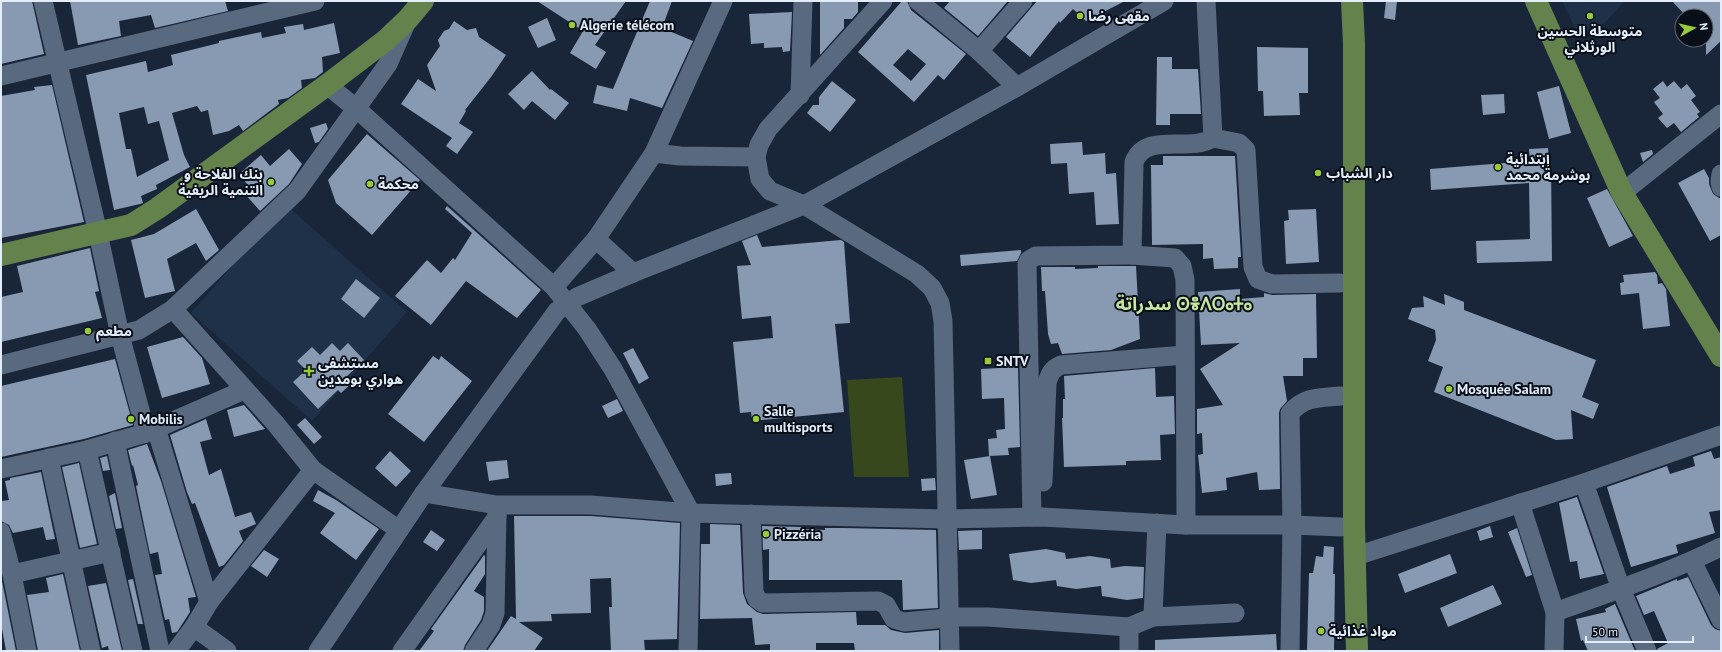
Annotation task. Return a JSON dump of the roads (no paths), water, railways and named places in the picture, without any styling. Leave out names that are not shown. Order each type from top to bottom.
[{"type":"main road","points":[[1,255],[131,225],[158,208],[327,85],[386,40],[408,19],[423,1]]},
{"type":"main road","points":[[1338,1],[1341,76],[1340,396],[1344,651]]},
{"type":"main road","points":[[1352,1],[1354,44],[1354,525],[1356,556],[1357,651]]},
{"type":"main road","points":[[1536,1],[1622,193],[1721,356]]},
{"type":"street","points":[[44,1],[120,335],[209,602]]},
{"type":"street","points":[[1,76],[315,1]]},
{"type":"street","points":[[554,287],[596,239],[654,153],[723,1]]},
{"type":"street","points":[[800,95],[803,1]]},
{"type":"street","points":[[883,1],[768,129],[759,146],[756,157],[760,178],[770,191],[804,205],[917,274],[932,288],[940,302],[943,337],[950,651]]},
{"type":"street","points":[[918,1],[979,51],[1017,87]]},
{"type":"street","points":[[979,51],[1023,1]]},
{"type":"street","points":[[318,651],[424,493],[557,311],[567,303],[577,297],[633,273],[804,205],[1017,87],[1164,1]]},
{"type":"street","points":[[1206,1],[1213,138]]},
{"type":"street","points":[[1,365],[139,330],[173,309],[298,191],[388,64],[408,19]]},
{"type":"street","points":[[327,85],[357,109],[554,287],[587,329],[612,369],[691,513],[688,651]]},
{"type":"street","points":[[1622,193],[1721,114]]},
{"type":"street","points":[[1132,255],[1134,162],[1140,150],[1152,145],[1192,144],[1208,141],[1213,138],[1239,143],[1246,150],[1253,267],[1258,279],[1272,284],[1340,283]]},
{"type":"street","points":[[654,153],[680,156],[756,157]]},
{"type":"street","points":[[1721,174],[1721,187]]},
{"type":"street","points":[[596,239],[633,273]]},
{"type":"street","points":[[1037,518],[1027,264],[1029,260],[1036,256],[1132,255],[1175,258],[1182,266],[1184,280],[1186,525]]},
{"type":"street","points":[[173,309],[275,423],[313,470],[399,530]]},
{"type":"street","points":[[1037,518],[1047,383],[1052,371],[1061,365],[1185,354]]},
{"type":"street","points":[[1,469],[87,450],[151,430],[244,390]]},
{"type":"street","points":[[1290,651],[1292,525],[1290,413],[1301,402],[1311,399],[1340,396]]},
{"type":"street","points":[[1356,556],[1584,483],[1721,435]]},
{"type":"street","points":[[115,441],[160,651]]},
{"type":"street","points":[[87,450],[133,651]]},
{"type":"street","points":[[49,458],[70,562],[91,651]]},
{"type":"street","points":[[176,651],[194,627],[209,602],[313,470]]},
{"type":"street","points":[[1584,483],[1621,589],[1648,651]]},
{"type":"street","points":[[424,493],[497,511],[591,505],[691,513],[948,519],[1037,518],[1186,525],[1292,525],[1341,527]]},
{"type":"street","points":[[1520,503],[1555,612],[1554,651]]},
{"type":"street","points":[[402,651],[497,511]]},
{"type":"street","points":[[474,651],[490,625],[495,613],[497,511]]},
{"type":"street","points":[[751,514],[754,592],[757,599],[763,602],[878,601],[886,605],[894,619],[899,622],[988,617],[1129,626],[1153,616],[1236,613]]},
{"type":"street","points":[[1153,616],[1157,523]]},
{"type":"street","points":[[1,532],[27,651]]},
{"type":"street","points":[[1555,612],[1621,589],[1692,561],[1721,547]]},
{"type":"street","points":[[7,563],[70,562],[111,552]]},
{"type":"street","points":[[1692,561],[1721,620]]},
{"type":"street","points":[[1129,626],[1129,651]]},
{"type":"street","points":[[194,627],[227,651]]},
{"type":"place","name":"مقهى رضا","points":[[1080,16]]},
{"type":"place","name":"متوسطة الحسين الورثلاني","points":[[1590,16]]},
{"type":"place","name":"Algerie télécom","points":[[572,25]]},
{"type":"place","name":"إبتدائية بوشرمة محمد","points":[[1498,167]]},
{"type":"place","name":"دار الشباب","points":[[1318,173]]},
{"type":"place","name":"بنك الفلاحة و التنمية الريفية","points":[[271,182]]},
{"type":"place","name":"محكمة","points":[[370,184]]},
{"type":"place","name":"مطعم","points":[[88,331]]},
{"type":"place","name":"SNTV","points":[[988,361]]},
{"type":"place","name":"مستشفى هواري بومدين","points":[[309,371]]},
{"type":"place","name":"Mosquée Salam","points":[[1449,389]]},
{"type":"place","name":"Mobilis","points":[[131,419]]},
{"type":"place","name":"Salle multisports","points":[[756,419]]},
{"type":"place","name":"Pizzéria","points":[[766,534]]},
{"type":"place","name":"مواد غذائية","points":[[1321,631]]},
{"type":"district","name":"سدراتة ⵙⴻⴷⵔⴰⵜⴰ","points":[[1184,304]]}]
